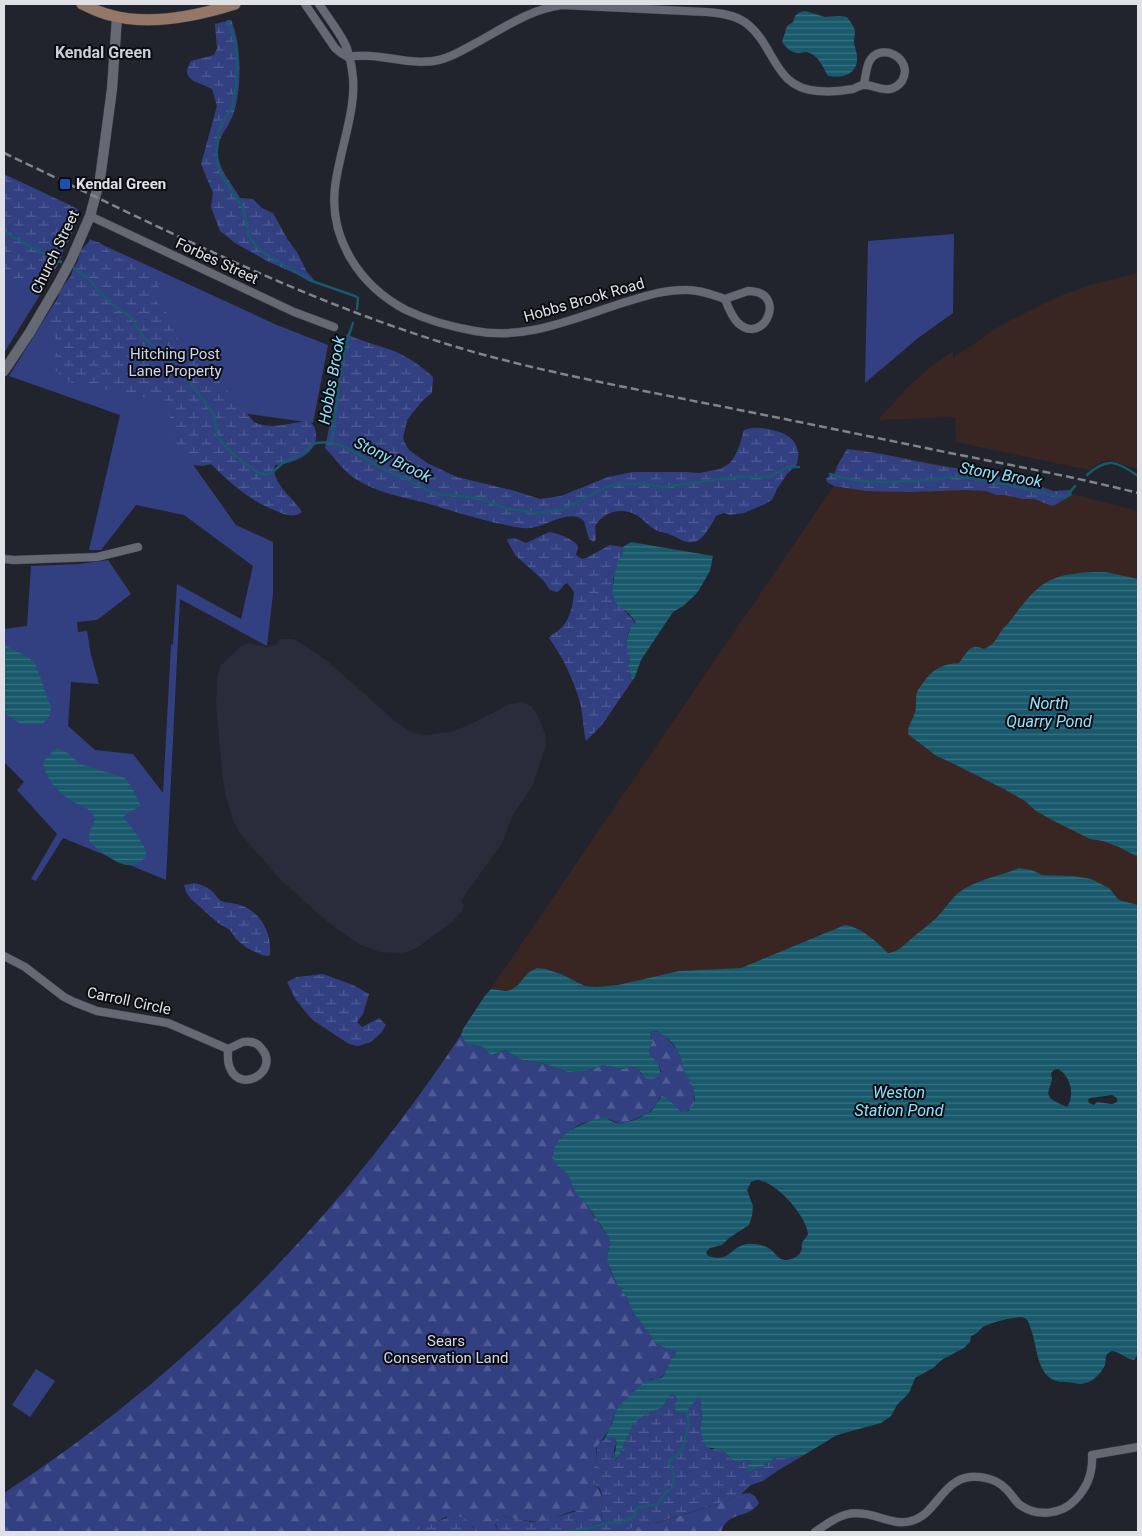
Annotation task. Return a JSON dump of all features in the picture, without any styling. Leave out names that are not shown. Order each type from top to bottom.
[{"type":"main road","points":[[82,4],[104,14],[136,19],[171,17],[235,4]]},
{"type":"street","points":[[305,4],[335,48],[348,57],[369,55],[419,62],[441,59],[457,53],[528,15],[562,5],[706,12],[730,15],[747,24],[756,33],[785,76],[796,86],[811,91],[848,90],[864,85],[881,90],[894,88],[901,83],[904,75],[903,62],[890,52],[878,54],[869,62],[864,85]]},
{"type":"street","name":"Hobbs Brook Road","points":[[319,4],[344,42],[353,77],[353,93],[335,186],[334,204],[336,221],[343,245],[355,266],[366,280],[392,301],[407,310],[442,324],[484,333],[504,334],[546,327],[666,291],[696,290],[725,299]]},
{"type":"street","name":"Church Street","points":[[4,371],[57,286],[71,260],[90,216],[100,180],[113,79],[117,17]]},
{"type":"street","name":"Forbes Street","points":[[90,216],[294,312],[334,327]]},
{"type":"street","points":[[748,291],[761,293],[769,303],[769,316],[762,325],[756,328],[744,328],[735,320],[725,299],[748,291]]},
{"type":"street","points":[[4,559],[97,557],[138,546]]},
{"type":"street","name":"Carroll Circle","points":[[4,956],[25,967],[64,997],[74,1002],[98,1011],[168,1023],[228,1049]]},
{"type":"street","points":[[246,1042],[258,1045],[263,1049],[266,1058],[262,1073],[252,1079],[242,1079],[236,1076],[229,1066],[228,1049],[246,1042]]},
{"type":"street","points":[[815,1532],[840,1516],[850,1513],[860,1513],[892,1522],[903,1523],[912,1521],[923,1516],[952,1484],[968,1477],[995,1480],[1006,1488],[1014,1500],[1022,1506],[1035,1511],[1048,1513],[1061,1510],[1071,1504],[1083,1492],[1092,1465],[1092,1455],[1138,1446]]},
{"type":"shaded area","points":[[1138,273],[1138,469],[1108,460],[1089,470],[956,442],[955,417],[878,420],[907,388],[953,351],[953,358],[1003,324],[1057,297],[1090,285]]},
{"type":"shaded area","points":[[859,449],[957,468],[957,476],[1043,492],[1068,493],[1138,511],[1138,905],[1119,900],[1113,892],[1082,877],[1042,875],[1032,870],[1019,868],[963,890],[950,901],[928,926],[901,948],[891,953],[879,945],[837,928],[830,933],[741,968],[679,971],[618,985],[596,987],[585,986],[561,974],[537,968],[528,973],[511,990],[490,990]]},
{"type":"shaded area","points":[[280,639],[294,639],[326,660],[395,721],[413,733],[425,735],[451,732],[510,704],[521,702],[531,706],[537,714],[545,733],[546,745],[533,784],[511,819],[502,843],[461,901],[464,905],[463,910],[452,922],[410,951],[402,953],[379,952],[359,944],[338,930],[278,877],[239,832],[233,820],[225,793],[216,704],[217,680],[220,666],[241,646],[247,643],[267,647],[276,645]]},
{"type":"green space","points":[[231,20],[235,30],[239,54],[238,93],[233,115],[219,142],[219,160],[226,177],[240,198],[253,199],[262,208],[273,213],[307,272],[317,283],[269,262],[235,243],[220,231],[211,207],[213,193],[201,164],[217,106],[212,89],[192,80],[187,73],[191,61],[214,55],[217,48],[215,24]]},
{"type":"green space","points":[[4,174],[76,208],[80,213],[51,277],[42,282],[4,279]]},
{"type":"green space","points":[[4,220],[51,277],[4,353]]},
{"type":"green space","points":[[954,234],[953,313],[918,338],[865,383],[868,241]]},
{"type":"green space","name":"Hitching Post Lane Property","points":[[90,239],[277,325],[328,345],[313,423],[235,412],[189,459],[236,525],[273,542],[273,594],[267,646],[180,599],[166,880],[63,838],[36,881],[31,879],[57,834],[17,790],[24,782],[4,762],[4,629],[27,626],[31,566],[80,564],[108,560],[131,594],[97,620],[77,622],[78,632],[87,631],[99,684],[71,682],[68,726],[95,750],[133,754],[163,793],[171,645],[173,644],[177,584],[241,619],[253,566],[184,515],[136,505],[101,550],[89,550],[120,415],[9,376],[67,283]]},
{"type":"green space","points":[[99,242],[115,256],[155,277],[159,285],[154,298],[178,326],[179,334],[176,341],[208,369],[254,422],[267,426],[307,421],[311,423],[315,429],[316,440],[309,452],[289,463],[275,465],[276,478],[279,484],[302,512],[292,515],[277,512],[248,496],[211,464],[202,466],[189,462],[184,458],[177,445],[168,411],[156,402],[127,392],[78,386],[55,370],[54,361],[60,345],[48,321],[50,310],[57,301],[60,290],[71,276],[78,261],[80,251],[88,243]]},
{"type":"green space","points":[[347,334],[397,353],[415,363],[433,377],[432,393],[423,400],[407,420],[403,438],[409,450],[427,463],[457,477],[540,499],[561,496],[608,477],[633,472],[699,473],[720,469],[733,459],[744,430],[755,428],[779,432],[790,437],[798,451],[797,464],[787,474],[772,500],[744,513],[730,515],[724,513],[716,516],[703,536],[693,542],[655,530],[637,515],[621,511],[606,515],[595,526],[596,539],[594,542],[589,539],[584,521],[578,517],[563,517],[539,526],[523,528],[486,521],[391,494],[353,477],[344,470],[325,448],[345,348],[344,338]]},
{"type":"green space","points":[[847,449],[982,472],[995,477],[1008,476],[1054,491],[1071,490],[1072,495],[1052,506],[1034,499],[996,495],[986,491],[866,491],[834,486],[827,482],[826,479],[835,473]]},
{"type":"green space","points":[[549,532],[576,543],[578,546],[576,555],[582,559],[610,545],[623,547],[622,556],[616,566],[613,588],[617,600],[636,624],[628,634],[627,639],[630,655],[628,666],[632,681],[602,725],[586,741],[577,693],[563,661],[549,638],[562,627],[568,618],[572,608],[574,592],[567,583],[557,592],[550,590],[543,580],[515,555],[507,540],[514,538],[526,543]]},
{"type":"green space","points":[[195,883],[209,889],[221,901],[240,905],[254,913],[264,924],[267,931],[270,955],[262,955],[247,948],[236,939],[230,930],[218,923],[191,899],[184,885]]},
{"type":"green space","points":[[323,974],[353,985],[369,994],[363,1014],[357,1022],[362,1027],[379,1018],[386,1025],[381,1033],[371,1042],[358,1046],[349,1044],[314,1021],[296,1000],[287,982],[297,977]]},
{"type":"green space","name":"Sears Conservation Land","points":[[650,1032],[661,1032],[679,1052],[695,1094],[692,1108],[681,1112],[667,1098],[660,1097],[647,1114],[625,1123],[618,1123],[609,1119],[593,1120],[580,1124],[561,1138],[554,1148],[562,1169],[566,1172],[578,1195],[609,1238],[610,1243],[607,1256],[610,1269],[634,1314],[657,1344],[675,1351],[676,1354],[671,1359],[664,1375],[656,1380],[651,1379],[614,1416],[609,1430],[596,1449],[597,1459],[593,1469],[593,1483],[600,1492],[601,1521],[596,1521],[582,1512],[575,1511],[543,1521],[525,1521],[502,1516],[495,1524],[498,1532],[475,1532],[474,1527],[446,1517],[429,1526],[411,1532],[4,1532],[4,1493],[71,1447],[135,1397],[197,1344],[256,1288],[312,1228],[365,1166],[414,1102],[461,1035],[473,1045],[483,1047],[489,1054],[495,1055],[506,1050],[518,1059],[545,1064],[568,1072],[587,1071],[603,1065],[620,1069],[635,1067],[642,1075],[661,1072],[649,1052],[652,1041]]},
{"type":"green space","points":[[36,1369],[55,1381],[30,1417],[12,1405]]},
{"type":"green space","points":[[674,1394],[677,1399],[674,1406],[676,1412],[680,1413],[686,1411],[698,1397],[700,1398],[702,1417],[700,1427],[710,1449],[723,1451],[732,1460],[752,1461],[747,1466],[765,1465],[776,1457],[789,1458],[804,1455],[763,1481],[751,1485],[741,1494],[724,1502],[659,1522],[617,1532],[498,1532],[495,1520],[502,1516],[531,1522],[546,1520],[580,1510],[596,1521],[601,1521],[602,1515],[599,1507],[602,1494],[592,1479],[597,1459],[597,1446],[605,1438],[615,1439],[617,1442],[614,1449],[614,1461],[619,1456],[633,1425],[646,1414],[662,1408],[670,1395]]},
{"type":"green space","points":[[750,1493],[755,1496],[759,1503],[750,1511],[728,1521],[721,1532],[617,1532],[660,1522],[724,1502],[741,1494]]},
{"type":"green space","points":[[454,1515],[467,1520],[475,1532],[411,1532]]},
{"type":"water","points":[[805,11],[825,17],[847,17],[851,22],[855,31],[854,43],[857,61],[853,71],[849,74],[839,77],[828,76],[820,61],[814,55],[806,52],[797,53],[792,51],[782,42],[787,26],[793,22],[798,13]]},
{"type":"water","points":[[631,542],[713,556],[710,571],[699,590],[683,606],[673,612],[641,660],[632,681],[628,666],[630,660],[627,640],[632,625],[636,623],[615,601],[613,596],[617,561],[622,556],[623,547]]},
{"type":"water","name":"North Quarry Pond","points":[[1106,572],[1138,579],[1138,857],[1103,841],[1090,839],[1052,820],[1004,789],[935,755],[908,734],[916,710],[917,692],[930,674],[943,666],[959,663],[972,648],[979,647],[984,649],[991,645],[1028,598],[1045,583],[1066,575]]},
{"type":"water","points":[[4,645],[28,657],[35,663],[51,707],[50,715],[43,724],[21,724],[4,713]]},
{"type":"water","points":[[58,748],[68,753],[80,764],[125,778],[131,786],[141,806],[124,817],[142,842],[146,852],[146,857],[140,862],[129,865],[118,862],[89,841],[89,833],[95,819],[93,815],[88,809],[61,793],[52,784],[44,768],[43,762]]},
{"type":"water","name":"Weston Station Pond","points":[[1019,868],[1032,870],[1042,875],[1074,876],[1091,879],[1109,888],[1119,900],[1138,905],[1138,1354],[1134,1360],[1112,1351],[1107,1354],[1102,1371],[1091,1381],[1080,1384],[1056,1381],[1043,1371],[1027,1320],[1021,1317],[1010,1318],[986,1325],[971,1336],[970,1342],[964,1348],[943,1359],[933,1368],[915,1378],[909,1393],[897,1405],[891,1416],[881,1423],[837,1435],[804,1455],[789,1458],[776,1457],[765,1465],[749,1471],[746,1469],[752,1461],[733,1460],[724,1451],[705,1446],[700,1427],[702,1417],[700,1398],[696,1399],[687,1412],[681,1413],[676,1412],[674,1406],[677,1399],[674,1394],[670,1395],[662,1408],[646,1414],[633,1425],[619,1456],[613,1461],[617,1442],[613,1438],[605,1438],[616,1411],[646,1381],[661,1378],[671,1359],[676,1354],[675,1351],[657,1344],[634,1314],[626,1296],[616,1283],[608,1263],[609,1238],[590,1209],[577,1194],[567,1174],[555,1162],[553,1151],[570,1131],[605,1117],[616,1123],[625,1123],[636,1119],[653,1109],[662,1096],[667,1098],[681,1112],[688,1111],[694,1102],[694,1092],[677,1050],[666,1037],[656,1031],[650,1032],[652,1041],[649,1052],[659,1066],[660,1073],[653,1079],[645,1078],[635,1067],[620,1069],[603,1065],[587,1071],[568,1072],[545,1064],[518,1059],[506,1050],[491,1056],[483,1047],[467,1044],[461,1035],[484,997],[491,989],[511,990],[528,973],[537,968],[561,974],[585,986],[596,987],[618,985],[679,971],[741,968],[845,925],[863,932],[888,953],[901,948],[931,923],[961,891],[982,881]],"holes":[[[1058,1069],[1069,1081],[1071,1097],[1067,1107],[1054,1101],[1048,1093],[1052,1080],[1051,1073]],[[1112,1095],[1117,1098],[1117,1102],[1112,1104],[1097,1102],[1094,1105],[1089,1103],[1088,1100],[1090,1098]],[[756,1180],[772,1186],[788,1200],[802,1218],[808,1234],[802,1243],[802,1250],[794,1258],[784,1260],[768,1248],[752,1244],[741,1246],[721,1258],[708,1256],[706,1252],[710,1248],[722,1245],[749,1225],[753,1206],[747,1190],[751,1182]]]},
{"type":"waterway","name":"Hobbs Brook","points":[[228,21],[235,42],[237,57],[236,86],[232,108],[219,131],[216,157],[222,176],[243,208],[249,236],[256,246],[264,253],[309,280],[355,296],[358,298],[357,309]]},
{"type":"waterway","name":"Stony Brook","points":[[4,232],[61,262]]},
{"type":"waterway","name":"Stony Brook","points":[[71,266],[90,280],[100,293],[117,308],[131,317],[144,338],[188,380],[213,413],[217,434],[221,442],[237,457],[261,474],[269,474],[284,462],[302,454],[315,443],[332,442],[429,491],[442,495],[481,499],[508,509],[535,513],[562,510],[606,487],[617,484],[641,484],[664,487],[735,477],[769,477],[788,467],[799,467]]},
{"type":"waterway","name":"Hobbs Brook","points":[[332,442],[342,366],[353,323]]},
{"type":"waterway","name":"Stony Brook","points":[[1087,475],[1100,465],[1112,463],[1118,464],[1138,476]]},
{"type":"waterway","name":"Stony Brook","points":[[830,474],[869,482],[953,477],[971,478],[1063,497],[1067,496],[1075,486]]},
{"type":"waterway","points":[[566,1532],[622,1522],[634,1517],[637,1507],[658,1504],[665,1493],[673,1487],[674,1477],[669,1462],[679,1454],[683,1446],[689,1424],[687,1412]]},
{"type":"railway","points":[[4,153],[236,263],[295,288],[415,334],[477,353],[588,379],[1042,471],[1138,493]]},
{"type":"place","name":"Kendal Green","points":[[65,184]]},
{"type":"district","name":"Kendal Green","points":[[103,52]]}]
